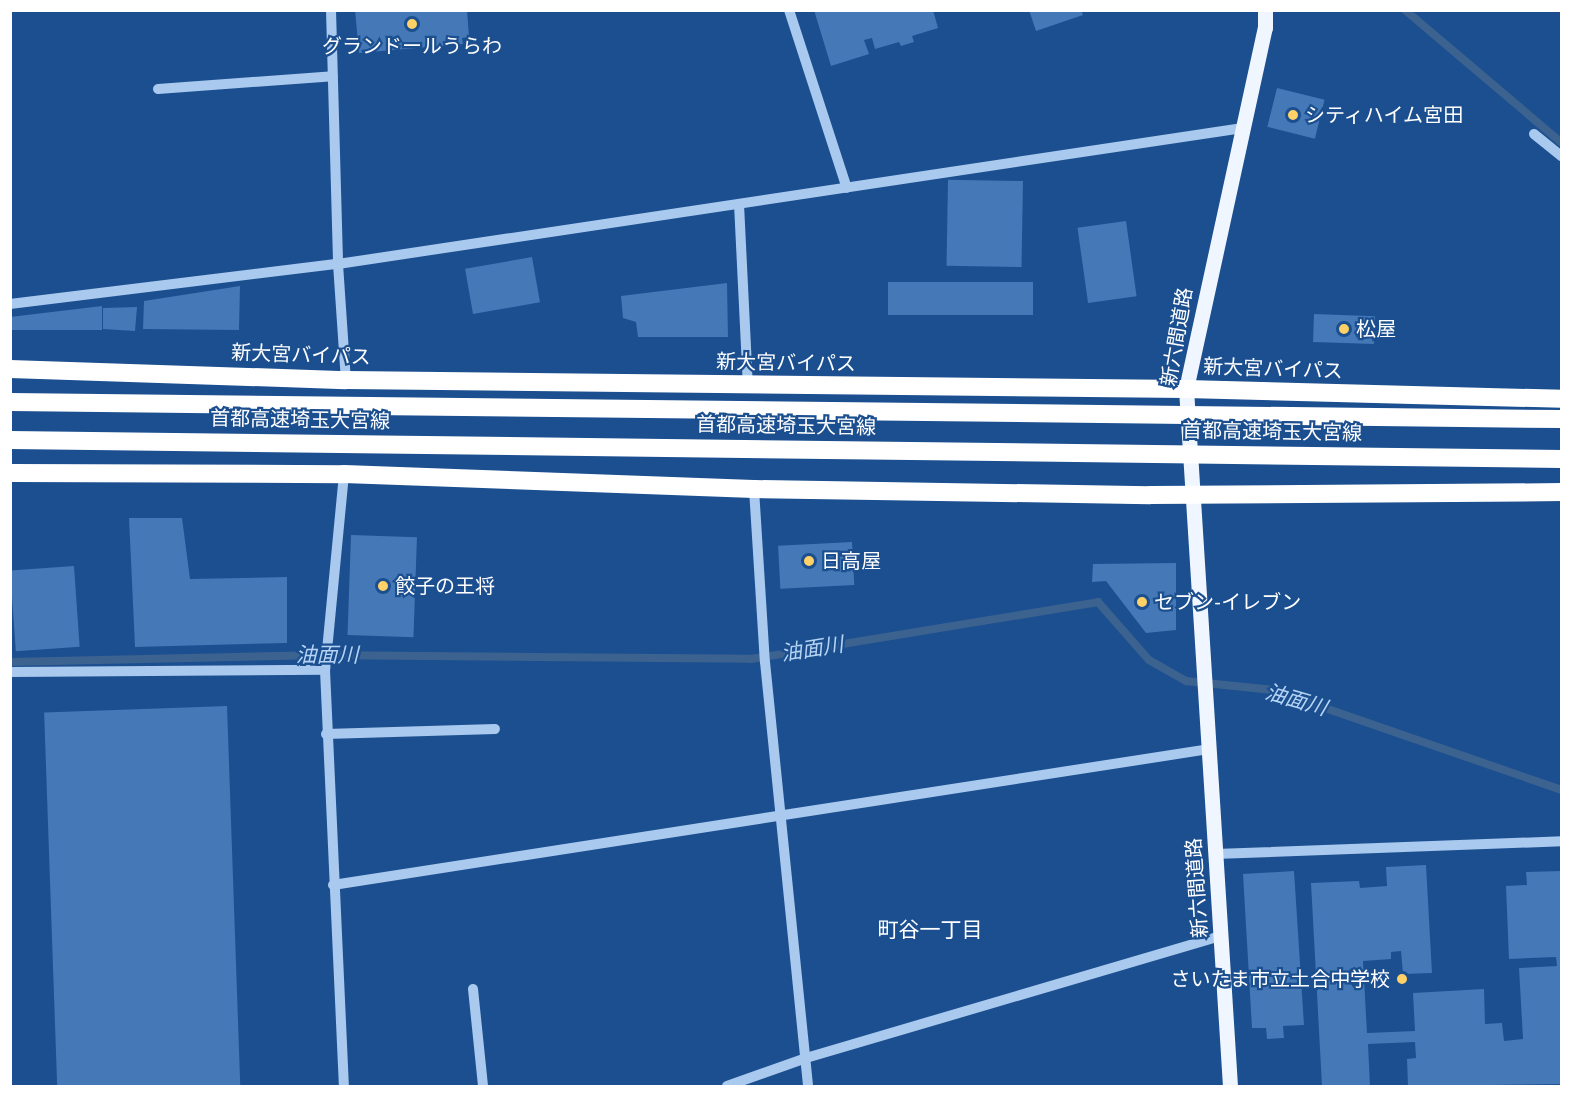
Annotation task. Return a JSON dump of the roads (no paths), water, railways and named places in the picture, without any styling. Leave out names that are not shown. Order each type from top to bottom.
[{"type":"highway","name":"新大宮バイパス","points":[[10,369],[346,380],[1186,389],[1562,399]]},
{"type":"highway","name":"首都高速埼玉大宮線","points":[[10,402],[1562,420]]},
{"type":"highway","name":"首都高速埼玉大宮線","points":[[10,440],[1562,459]]},
{"type":"highway","points":[[10,473],[344,474],[754,489],[1195,495],[1562,492]]},
{"type":"main road","name":"新六間道路","points":[[1230,1086],[1195,495],[1186,389],[1243,128],[1265,10]]},
{"type":"street","points":[[331,10],[339,264],[346,380]]},
{"type":"street","points":[[789,10],[847,188]]},
{"type":"street","points":[[158,89],[333,76]]},
{"type":"street","points":[[10,304],[339,264],[1243,128]]},
{"type":"street","points":[[1534,134],[1562,157]]},
{"type":"street","points":[[739,204],[748,385]]},
{"type":"street","points":[[344,474],[326,659],[326,734],[344,1086]]},
{"type":"street","points":[[754,489],[765,657],[808,1086]]},
{"type":"street","points":[[10,672],[326,659]]},
{"type":"street","points":[[326,734],[495,729]]},
{"type":"street","points":[[333,885],[1209,749]]},
{"type":"street","points":[[1215,854],[1562,841]]},
{"type":"street","points":[[727,1086],[806,1058],[1221,936]]},
{"type":"street","points":[[473,989],[483,1086]]},
{"type":"waterway","points":[[1405,10],[1562,143]]},
{"type":"waterway","name":"油面川","points":[[10,662],[312,655],[751,659],[1098,602],[1149,660],[1186,681],[1273,690],[1562,790]]},
{"type":"place","name":"グランドールうらわ","points":[[412,24]]},
{"type":"place","name":"シティハイム宮田","points":[[1293,115]]},
{"type":"place","name":"松屋","points":[[1344,329]]},
{"type":"place","name":"日高屋","points":[[809,561]]},
{"type":"place","name":"餃子の王将","points":[[383,586]]},
{"type":"place","name":"セブン-イレブン","points":[[1142,602]]},
{"type":"place","name":"さいたま市立土合中学校","points":[[1402,979]]},
{"type":"district","name":"町谷一丁目","points":[[930,930]]}]
